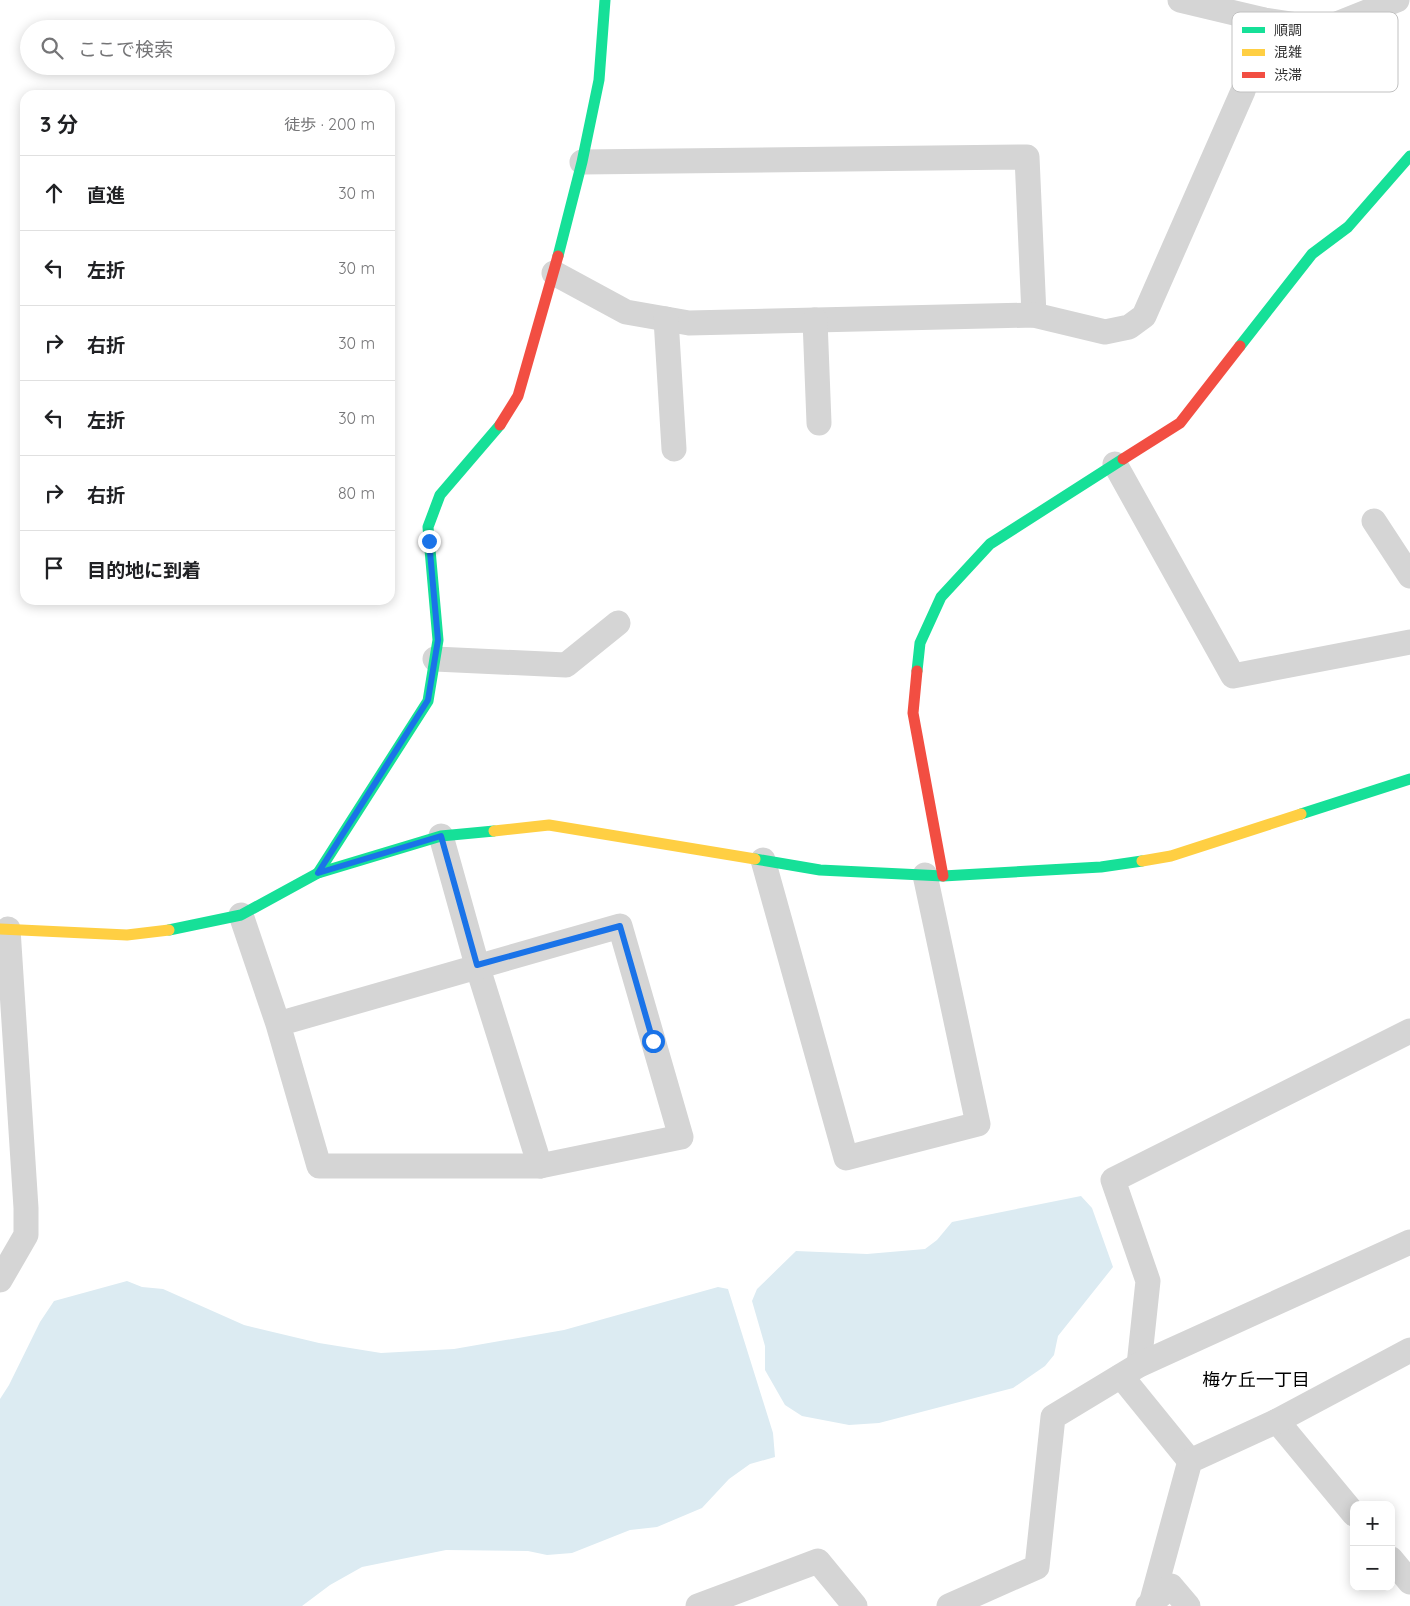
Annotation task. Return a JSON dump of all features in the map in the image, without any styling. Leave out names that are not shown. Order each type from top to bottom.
[{"type":"street","points":[[318,873],[428,700],[438,640],[428,527],[440,496],[496,431],[518,396],[554,273],[582,162],[599,80],[605,0]]},
{"type":"street","points":[[1180,0],[1232,12]]},
{"type":"street","points":[[1367,12],[1397,0]]},
{"type":"street","points":[[554,273],[626,312],[689,323],[1034,315],[1105,332],[1129,327],[1144,316],[1243,92]]},
{"type":"street","points":[[763,860],[846,1158],[978,1124],[934,875],[913,713],[920,643],[941,597],[990,544],[1180,423],[1312,254],[1348,227],[1410,156]]},
{"type":"street","points":[[582,162],[1026,157],[1034,315]]},
{"type":"street","points":[[666,319],[674,449]]},
{"type":"street","points":[[815,320],[819,423]]},
{"type":"street","points":[[1115,464],[1233,676],[1410,642]]},
{"type":"street","points":[[1374,521],[1410,576]]},
{"type":"street","points":[[435,659],[566,665],[618,622]]},
{"type":"street","points":[[0,1280],[26,1234],[26,1208],[4,929],[127,935],[182,929],[240,915],[318,873],[441,836],[548,825],[820,870],[934,875],[1101,867],[1171,856],[1410,779]]},
{"type":"street","points":[[441,836],[477,965],[540,1166]]},
{"type":"street","points":[[240,915],[278,1024],[319,1166],[540,1166],[681,1137],[620,926],[477,965],[278,1024]]},
{"type":"street","points":[[1150,1605],[1190,1460],[1130,1370],[1148,1281],[1113,1180],[1410,1031]]},
{"type":"street","points":[[949,1606],[1037,1567],[1053,1417],[1130,1370],[1410,1242]]},
{"type":"street","points":[[1190,1460],[1277,1421],[1410,1350]]},
{"type":"street","points":[[1277,1421],[1350,1509]]},
{"type":"street","points":[[698,1606],[818,1561],[854,1606]]},
{"type":"street","points":[[1395,1564],[1410,1582]]},
{"type":"street","points":[[1150,1605],[1171,1586],[1188,1606]]},
{"type":"shaded area","points":[[1081,1196],[1092,1208],[1113,1267],[1058,1336],[1054,1355],[1045,1366],[1013,1388],[879,1423],[849,1425],[802,1416],[785,1405],[765,1370],[765,1346],[752,1301],[757,1289],[796,1251],[867,1254],[925,1249],[937,1240],[952,1222]]},
{"type":"shaded area","points":[[127,1281],[142,1287],[163,1289],[244,1325],[319,1343],[381,1353],[454,1349],[564,1330],[718,1287],[728,1289],[773,1433],[775,1457],[750,1464],[729,1479],[702,1508],[657,1527],[630,1530],[572,1553],[547,1555],[528,1551],[446,1550],[362,1567],[330,1585],[302,1606],[0,1606],[0,1399],[9,1385],[40,1322],[54,1301]]},
{"type":"traffic: fast","points":[[558,256],[582,162],[599,80],[605,0]]},
{"type":"traffic: fast","points":[[1240,346],[1312,254],[1348,227],[1410,156]]},
{"type":"traffic: fast","points":[[318,873],[428,701],[438,640],[428,527],[440,495],[500,425]]},
{"type":"traffic: fast","points":[[917,671],[920,643],[941,597],[990,544],[1123,459]]},
{"type":"traffic: fast","points":[[1301,814],[1410,779]]},
{"type":"traffic: fast","points":[[169,930],[241,915],[318,873],[441,836],[494,831]]},
{"type":"traffic: fast","points":[[755,859],[820,870],[943,876],[1101,867],[1142,861]]},
{"type":"traffic: slow","points":[[1142,861],[1171,856],[1301,814]]},
{"type":"traffic: slow","points":[[494,831],[549,825],[755,859]]},
{"type":"traffic: slow","points":[[0,929],[127,935],[169,930]]},
{"type":"traffic: jam","points":[[500,425],[518,396],[558,256]]},
{"type":"traffic: jam","points":[[1123,459],[1180,423],[1240,346]]},
{"type":"traffic: jam","points":[[917,671],[913,713],[943,876]]},
{"type":"district","name":"梅ケ丘一丁目","points":[[1256,1379]]},
{"type":"route","points":[[429,541],[438,640],[428,700],[318,873],[441,836],[477,965],[620,926],[653,1041]]}]
